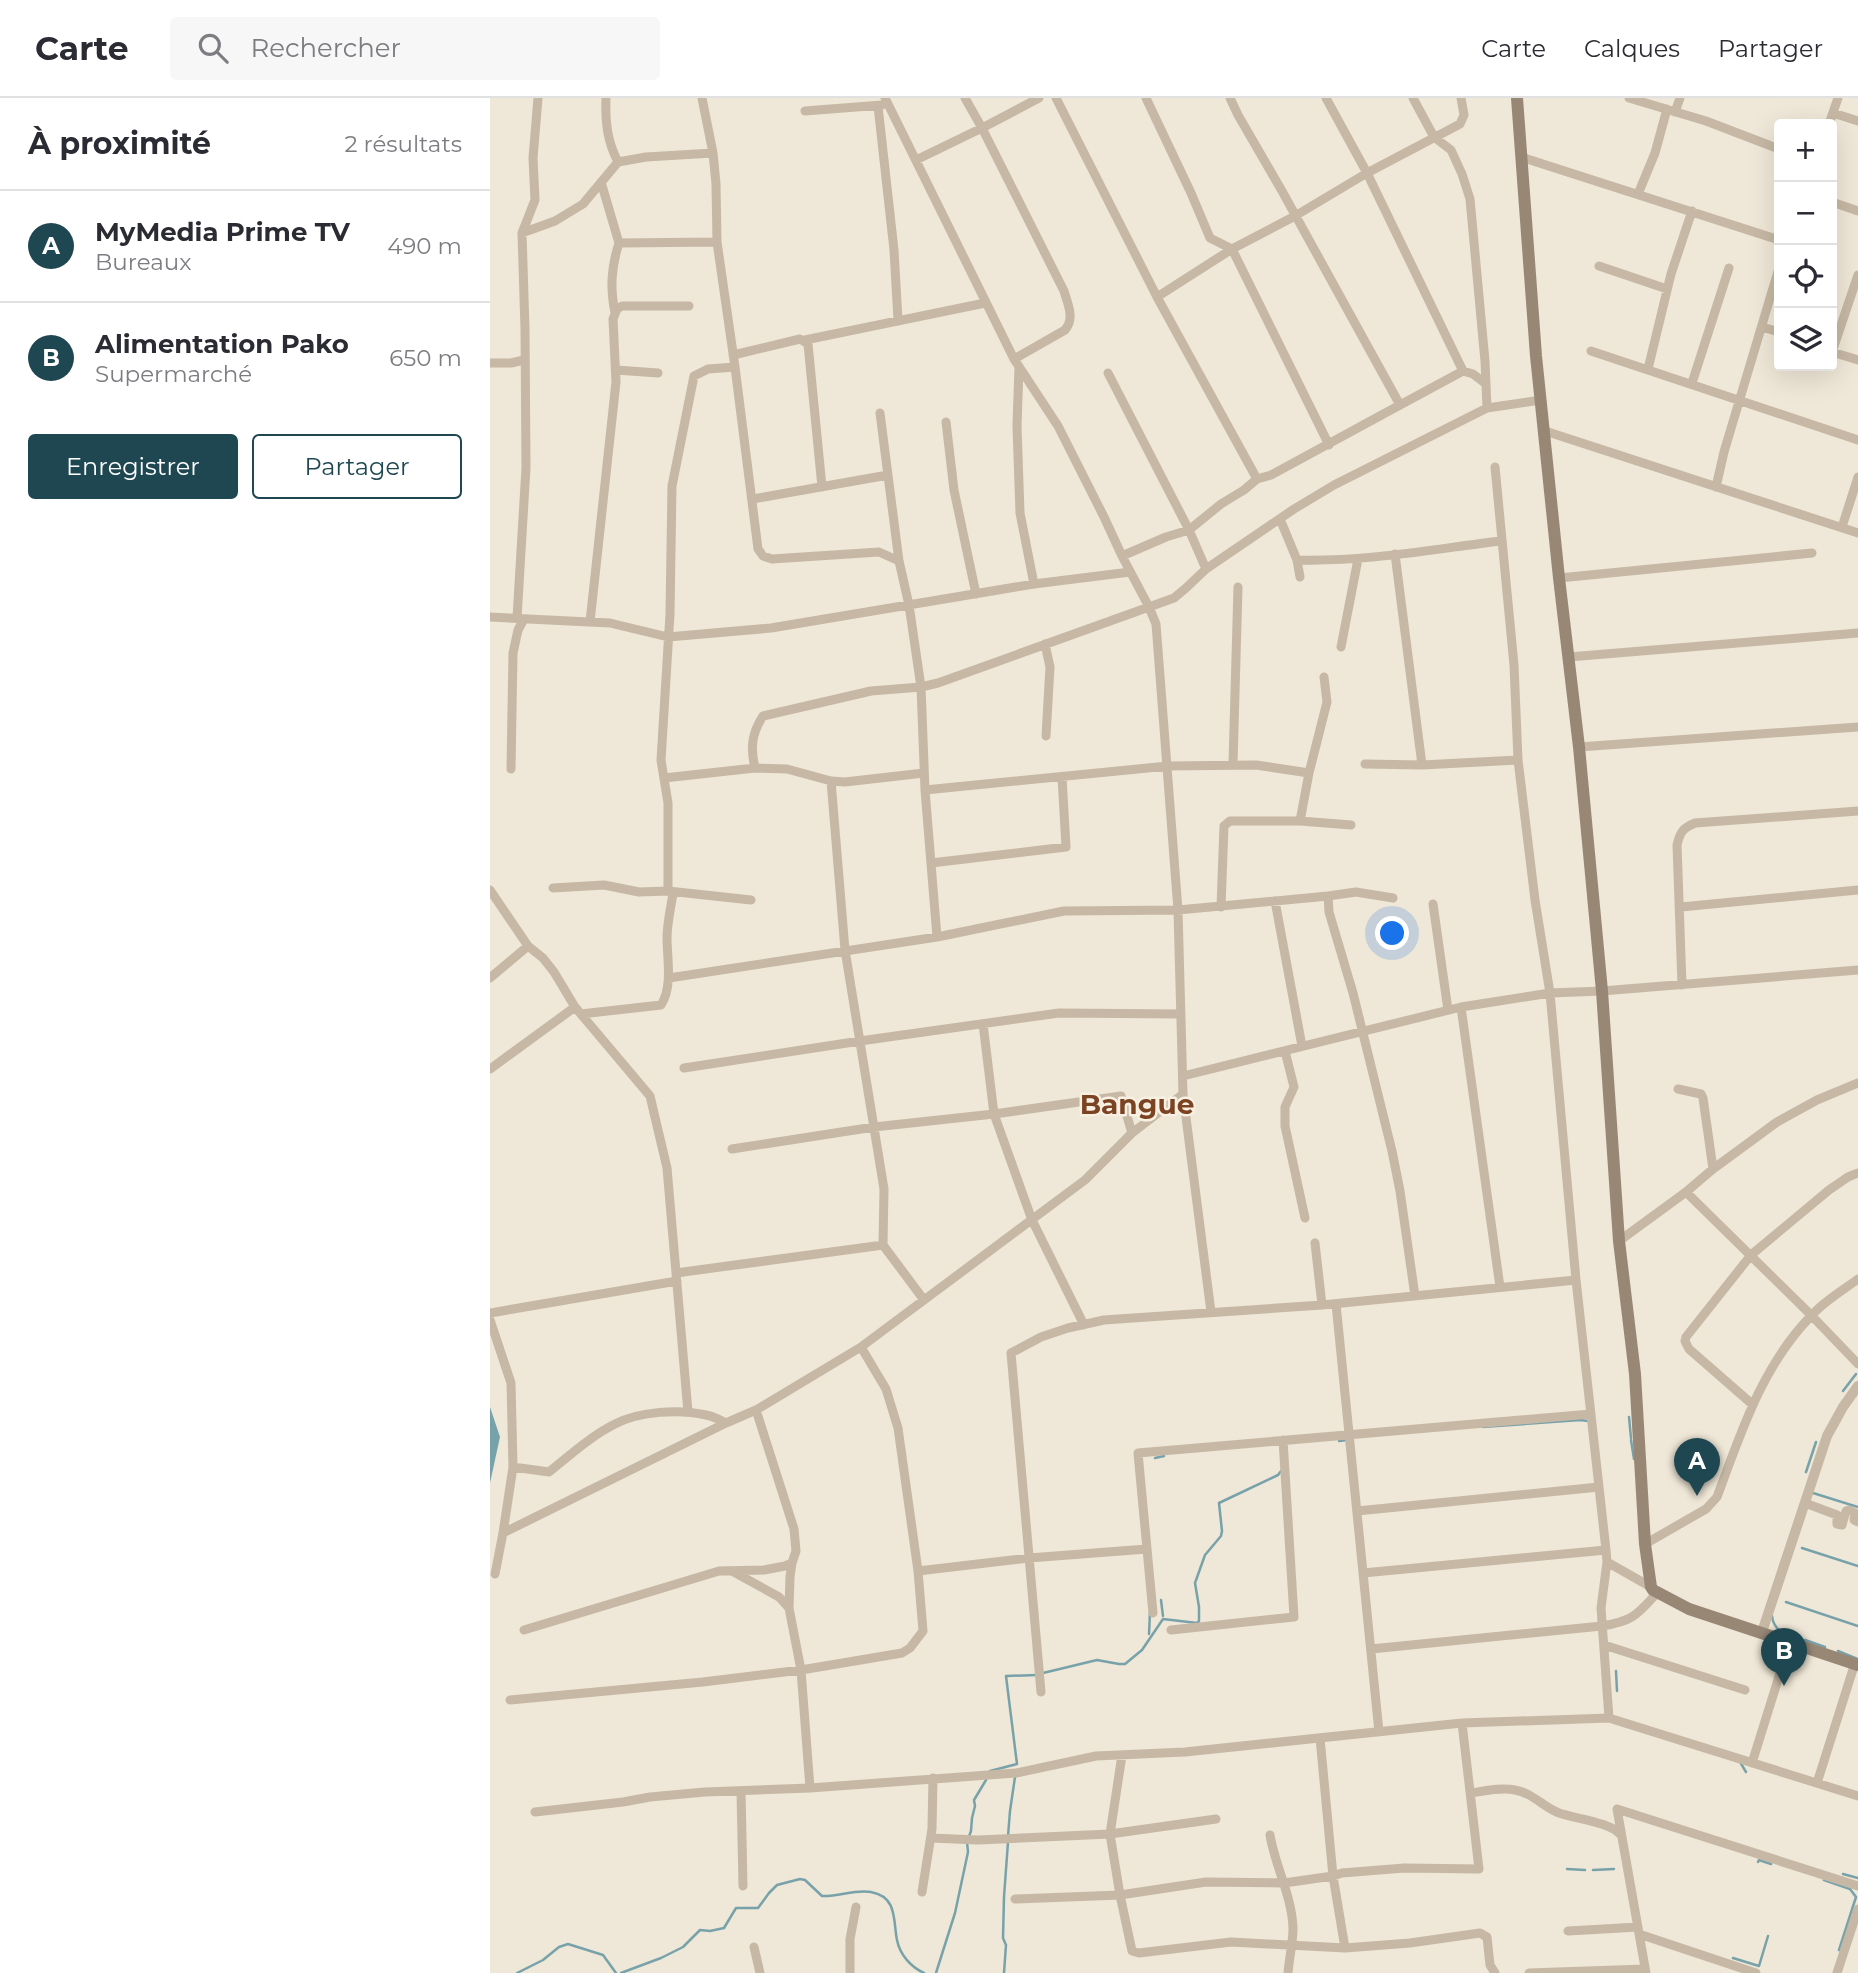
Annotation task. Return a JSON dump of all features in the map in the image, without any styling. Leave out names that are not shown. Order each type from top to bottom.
[{"type":"main road","points":[[1517,98],[1541,400],[1579,747],[1602,991],[1619,1241],[1635,1374],[1645,1544],[1654,1590],[1689,1609],[1856,1664]]},
{"type":"street","points":[[511,769],[513,653],[521,618],[526,468],[522,233],[535,200],[533,158],[538,98]]},
{"type":"street","points":[[606,98],[605,123],[612,151],[618,162]]},
{"type":"street","points":[[702,98],[713,153],[717,242],[758,548],[763,556],[772,559],[879,552],[899,561]]},
{"type":"street","points":[[965,98],[1064,291],[1071,316],[1065,330],[1017,363]]},
{"type":"street","points":[[916,160],[1040,98]]},
{"type":"street","points":[[1056,98],[1157,297],[1257,479]]},
{"type":"street","points":[[1146,98],[1210,238],[1232,249],[1329,445]]},
{"type":"street","points":[[1230,98],[1400,405]]},
{"type":"street","points":[[1326,98],[1367,173],[1462,371]]},
{"type":"street","points":[[1413,98],[1434,136],[1451,150],[1470,199],[1487,408]]},
{"type":"street","points":[[1157,297],[1232,249],[1460,124],[1464,115],[1461,98]]},
{"type":"street","points":[[1629,98],[1706,121],[1774,147]]},
{"type":"street","points":[[1638,194],[1671,111],[1680,98]]},
{"type":"street","points":[[1831,119],[1838,98]]},
{"type":"street","points":[[805,111],[883,102]]},
{"type":"street","points":[[883,102],[916,160],[1017,363],[1058,426],[1156,624],[1178,910],[1183,1094],[1211,1312]]},
{"type":"street","points":[[883,102],[898,320]]},
{"type":"street","points":[[1833,113],[1858,121]]},
{"type":"street","points":[[522,233],[568,214],[583,204],[618,162],[646,157],[713,153]]},
{"type":"street","points":[[1521,158],[1774,238]]},
{"type":"street","points":[[590,622],[616,370],[612,264],[619,243],[601,182]]},
{"type":"street","points":[[1837,204],[1858,211]]},
{"type":"street","points":[[1648,369],[1667,289],[1692,211]]},
{"type":"street","points":[[619,243],[717,242]]},
{"type":"street","points":[[1599,266],[1667,289]]},
{"type":"street","points":[[1692,383],[1729,268]]},
{"type":"street","points":[[1837,337],[1858,275]]},
{"type":"street","points":[[1716,487],[1774,285]]},
{"type":"street","points":[[733,355],[800,339],[805,341],[985,303]]},
{"type":"street","points":[[614,313],[622,306],[689,306]]},
{"type":"street","points":[[1762,327],[1774,331]]},
{"type":"street","points":[[805,341],[808,344],[822,487]]},
{"type":"street","points":[[1591,351],[1858,440]]},
{"type":"street","points":[[1837,354],[1858,360]]},
{"type":"street","points":[[490,363],[524,360]]},
{"type":"street","points":[[1017,363],[1020,513],[1034,584]]},
{"type":"street","points":[[490,1069],[578,1010],[662,1004],[666,998],[669,978],[667,936],[670,892],[668,803],[661,748],[668,637],[672,486],[694,376],[708,369],[735,367]]},
{"type":"street","points":[[616,370],[658,373]]},
{"type":"street","points":[[1122,556],[1188,530],[1257,479],[1271,475],[1329,445],[1462,371],[1473,374],[1486,384]]},
{"type":"street","points":[[1108,373],[1206,569]]},
{"type":"street","points":[[755,768],[752,740],[763,716],[871,691],[938,683],[1149,607],[1180,594],[1206,569],[1334,485],[1487,408],[1541,400]]},
{"type":"street","points":[[880,413],[899,561],[909,605],[921,687],[925,790],[936,937]]},
{"type":"street","points":[[946,422],[954,490],[976,594]]},
{"type":"street","points":[[1545,431],[1858,533]]},
{"type":"street","points":[[1496,467],[1514,665],[1518,760],[1535,900],[1550,993],[1576,1280],[1606,1550],[1601,1608],[1609,1718]]},
{"type":"street","points":[[753,499],[888,475]]},
{"type":"street","points":[[1842,527],[1858,477]]},
{"type":"street","points":[[1280,519],[1297,561],[1300,577]]},
{"type":"street","points":[[1297,561],[1358,559],[1502,541]]},
{"type":"street","points":[[1559,578],[1812,553]]},
{"type":"street","points":[[1395,554],[1422,765]]},
{"type":"street","points":[[1341,647],[1358,559]]},
{"type":"street","points":[[490,617],[590,622],[629,627],[668,637],[771,628],[1034,584],[1130,572]]},
{"type":"street","points":[[1233,764],[1238,587]]},
{"type":"street","points":[[1569,657],[1858,633]]},
{"type":"street","points":[[1045,645],[1050,667],[1046,736]]},
{"type":"street","points":[[1300,821],[1327,702],[1324,677]]},
{"type":"street","points":[[1579,747],[1858,727]]},
{"type":"street","points":[[1365,764],[1422,765],[1518,760]]},
{"type":"street","points":[[925,790],[1168,766],[1256,765],[1309,773]]},
{"type":"street","points":[[664,778],[755,768],[787,769],[831,782],[924,773]]},
{"type":"street","points":[[931,863],[1066,847],[1062,776]]},
{"type":"street","points":[[831,782],[845,950],[884,1189],[883,1245],[923,1300]]},
{"type":"street","points":[[1682,985],[1677,845],[1685,827],[1695,823],[1858,811]]},
{"type":"street","points":[[1221,907],[1226,823],[1300,821],[1351,825]]},
{"type":"street","points":[[553,888],[604,885],[639,892],[670,892],[751,900]]},
{"type":"street","points":[[490,890],[528,946],[543,958],[578,1010],[650,1096],[667,1168],[688,1412]]},
{"type":"street","points":[[1681,907],[1858,890]]},
{"type":"street","points":[[669,978],[936,937],[1064,911],[1178,910],[1351,892],[1392,898]]},
{"type":"street","points":[[1328,896],[1329,912],[1353,993],[1395,1164],[1415,1296]]},
{"type":"street","points":[[1275,901],[1302,1046]]},
{"type":"street","points":[[1433,904],[1448,1010]]},
{"type":"street","points":[[490,978],[528,946]]},
{"type":"street","points":[[1183,1076],[1461,1007],[1550,993],[1858,970]]},
{"type":"street","points":[[1461,1007],[1500,1287]]},
{"type":"street","points":[[684,1068],[1059,1013],[1181,1014]]},
{"type":"street","points":[[983,1024],[994,1114],[1032,1220],[1084,1325]]},
{"type":"street","points":[[1285,1051],[1294,1087],[1285,1107],[1285,1126],[1305,1218]]},
{"type":"street","points":[[1619,1241],[1777,1122],[1817,1100],[1858,1083]]},
{"type":"street","points":[[1678,1089],[1701,1094],[1703,1098],[1713,1169]]},
{"type":"street","points":[[503,1533],[756,1410],[860,1346],[1085,1180],[1132,1133],[1183,1094]]},
{"type":"street","points":[[732,1149],[874,1127],[1121,1096],[1132,1133]]},
{"type":"street","points":[[1752,1404],[1689,1349],[1686,1336],[1751,1255],[1829,1190],[1848,1177],[1858,1174]]},
{"type":"street","points":[[1686,1192],[1858,1364]]},
{"type":"street","points":[[1315,1243],[1322,1305]]},
{"type":"street","points":[[490,1312],[676,1277],[883,1245]]},
{"type":"street","points":[[1645,1544],[1712,1504],[1752,1404],[1785,1346],[1811,1315],[1858,1279]]},
{"type":"street","points":[[1041,1692],[1011,1353],[1041,1336],[1122,1318],[1336,1304],[1576,1280]]},
{"type":"street","points":[[1336,1304],[1379,1732]]},
{"type":"street","points":[[490,1320],[511,1383],[513,1467],[495,1574]]},
{"type":"street","points":[[510,1700],[801,1670],[902,1653],[910,1648],[923,1631],[918,1571],[898,1428],[886,1390],[860,1346]]},
{"type":"street","points":[[1762,1632],[1827,1436],[1858,1386]]},
{"type":"street","points":[[756,1410],[794,1529],[796,1558],[792,1563],[789,1608],[801,1670],[810,1788]]},
{"type":"street","points":[[513,1467],[547,1472],[601,1432],[618,1423],[644,1415],[688,1412],[709,1415],[726,1423]]},
{"type":"street","points":[[1153,1613],[1138,1453],[1591,1414]]},
{"type":"street","points":[[1171,1630],[1294,1617],[1283,1440]]},
{"type":"street","points":[[1357,1511],[1599,1487]]},
{"type":"street","points":[[1805,1503],[1837,1516],[1837,1524],[1842,1525],[1846,1511],[1849,1510],[1855,1513],[1854,1520],[1858,1522]]},
{"type":"street","points":[[918,1571],[1029,1558],[1147,1549]]},
{"type":"street","points":[[1363,1573],[1606,1550]]},
{"type":"street","points":[[1371,1649],[1624,1623],[1637,1614],[1654,1590],[1607,1562]]},
{"type":"street","points":[[524,1630],[719,1571],[764,1570],[792,1563]]},
{"type":"street","points":[[731,1570],[779,1597],[789,1608]]},
{"type":"street","points":[[1752,1763],[1790,1642]]},
{"type":"street","points":[[1604,1646],[1745,1690]]},
{"type":"street","points":[[1817,1783],[1856,1664]]},
{"type":"street","points":[[535,1812],[705,1792],[810,1788],[1016,1773],[1075,1759],[1185,1752],[1462,1723],[1609,1718],[1858,1796]]},
{"type":"street","points":[[1015,1899],[1120,1895],[1206,1882],[1284,1883],[1342,1873],[1396,1868],[1479,1869],[1462,1723]]},
{"type":"street","points":[[1320,1738],[1333,1876],[1345,1948]]},
{"type":"street","points":[[1122,1755],[1110,1834],[1130,1948],[1135,1953],[1223,1942],[1345,1948],[1410,1943],[1480,1933],[1487,1937],[1490,1965],[1495,1973]]},
{"type":"street","points":[[922,1892],[931,1838],[933,1778]]},
{"type":"street","points":[[1471,1793],[1517,1790],[1557,1812],[1608,1827],[1621,1835]]},
{"type":"street","points":[[741,1791],[743,1886]]},
{"type":"street","points":[[1529,1973],[1645,1971],[1617,1809],[1858,1886]]},
{"type":"street","points":[[931,1838],[978,1840],[1110,1834],[1216,1819]]},
{"type":"street","points":[[1270,1835],[1293,1924],[1288,1973]]},
{"type":"street","points":[[850,1973],[850,1939],[856,1908]]},
{"type":"street","points":[[1836,1973],[1858,1909]]},
{"type":"street","points":[[1568,1931],[1638,1931],[1756,1973]]},
{"type":"street","points":[[754,1947],[760,1973]]},
{"type":"water","points":[[490,1407],[500,1437],[490,1483]]},
{"type":"waterway","points":[[1843,1391],[1856,1374]]},
{"type":"waterway","points":[[1629,1417],[1631,1438]]},
{"type":"waterway","points":[[1483,1427],[1588,1421]]},
{"type":"waterway","points":[[1339,1441],[1348,1440]]},
{"type":"waterway","points":[[1631,1440],[1634,1459]]},
{"type":"waterway","points":[[1806,1472],[1816,1442]]},
{"type":"waterway","points":[[1155,1458],[1164,1456]]},
{"type":"waterway","points":[[1043,1673],[1097,1660],[1125,1664],[1142,1650],[1163,1619],[1197,1623],[1199,1607],[1195,1583],[1205,1555],[1221,1536],[1219,1503],[1278,1475],[1281,1471]]},
{"type":"waterway","points":[[1813,1493],[1858,1507]]},
{"type":"waterway","points":[[1802,1548],[1858,1566]]},
{"type":"waterway","points":[[1161,1600],[1163,1616]]},
{"type":"waterway","points":[[1786,1602],[1858,1626]]},
{"type":"waterway","points":[[1149,1634],[1150,1612]]},
{"type":"waterway","points":[[1772,1616],[1777,1628],[1789,1635]]},
{"type":"waterway","points":[[1805,1640],[1825,1647]]},
{"type":"waterway","points":[[1838,1651],[1858,1659]]},
{"type":"waterway","points":[[1616,1671],[1617,1691]]},
{"type":"waterway","points":[[990,1771],[1017,1764],[1006,1676],[1037,1675]]},
{"type":"waterway","points":[[1740,1762],[1746,1772]]},
{"type":"waterway","points":[[1008,1836],[1015,1777]]},
{"type":"waterway","points":[[936,1973],[955,1913],[968,1852],[967,1842],[971,1831],[974,1800],[986,1780]]},
{"type":"waterway","points":[[1004,1973],[1004,1897],[1008,1842]]},
{"type":"waterway","points":[[1758,1862],[1759,1860],[1771,1864]]},
{"type":"waterway","points":[[1567,1869],[1585,1870]]},
{"type":"waterway","points":[[1593,1870],[1614,1869]]},
{"type":"waterway","points":[[1843,1874],[1858,1878]]},
{"type":"waterway","points":[[621,1973],[683,1947],[700,1930],[724,1928],[736,1908],[758,1908],[777,1885],[800,1879],[805,1880],[822,1896],[865,1891],[886,1899],[893,1911],[897,1940],[903,1955],[924,1973]]},
{"type":"waterway","points":[[1824,1880],[1850,1889],[1856,1897],[1839,1950]]},
{"type":"waterway","points":[[1733,1958],[1759,1966],[1768,1936]]},
{"type":"waterway","points":[[517,1973],[568,1944],[603,1955],[616,1973]]},
{"type":"place","name":"MyMedia Prime TV","points":[[1697,1496]]},
{"type":"place","name":"Alimentation Pako","points":[[1784,1686]]},
{"type":"district","name":"Bangue","points":[[1137,1104]]}]
